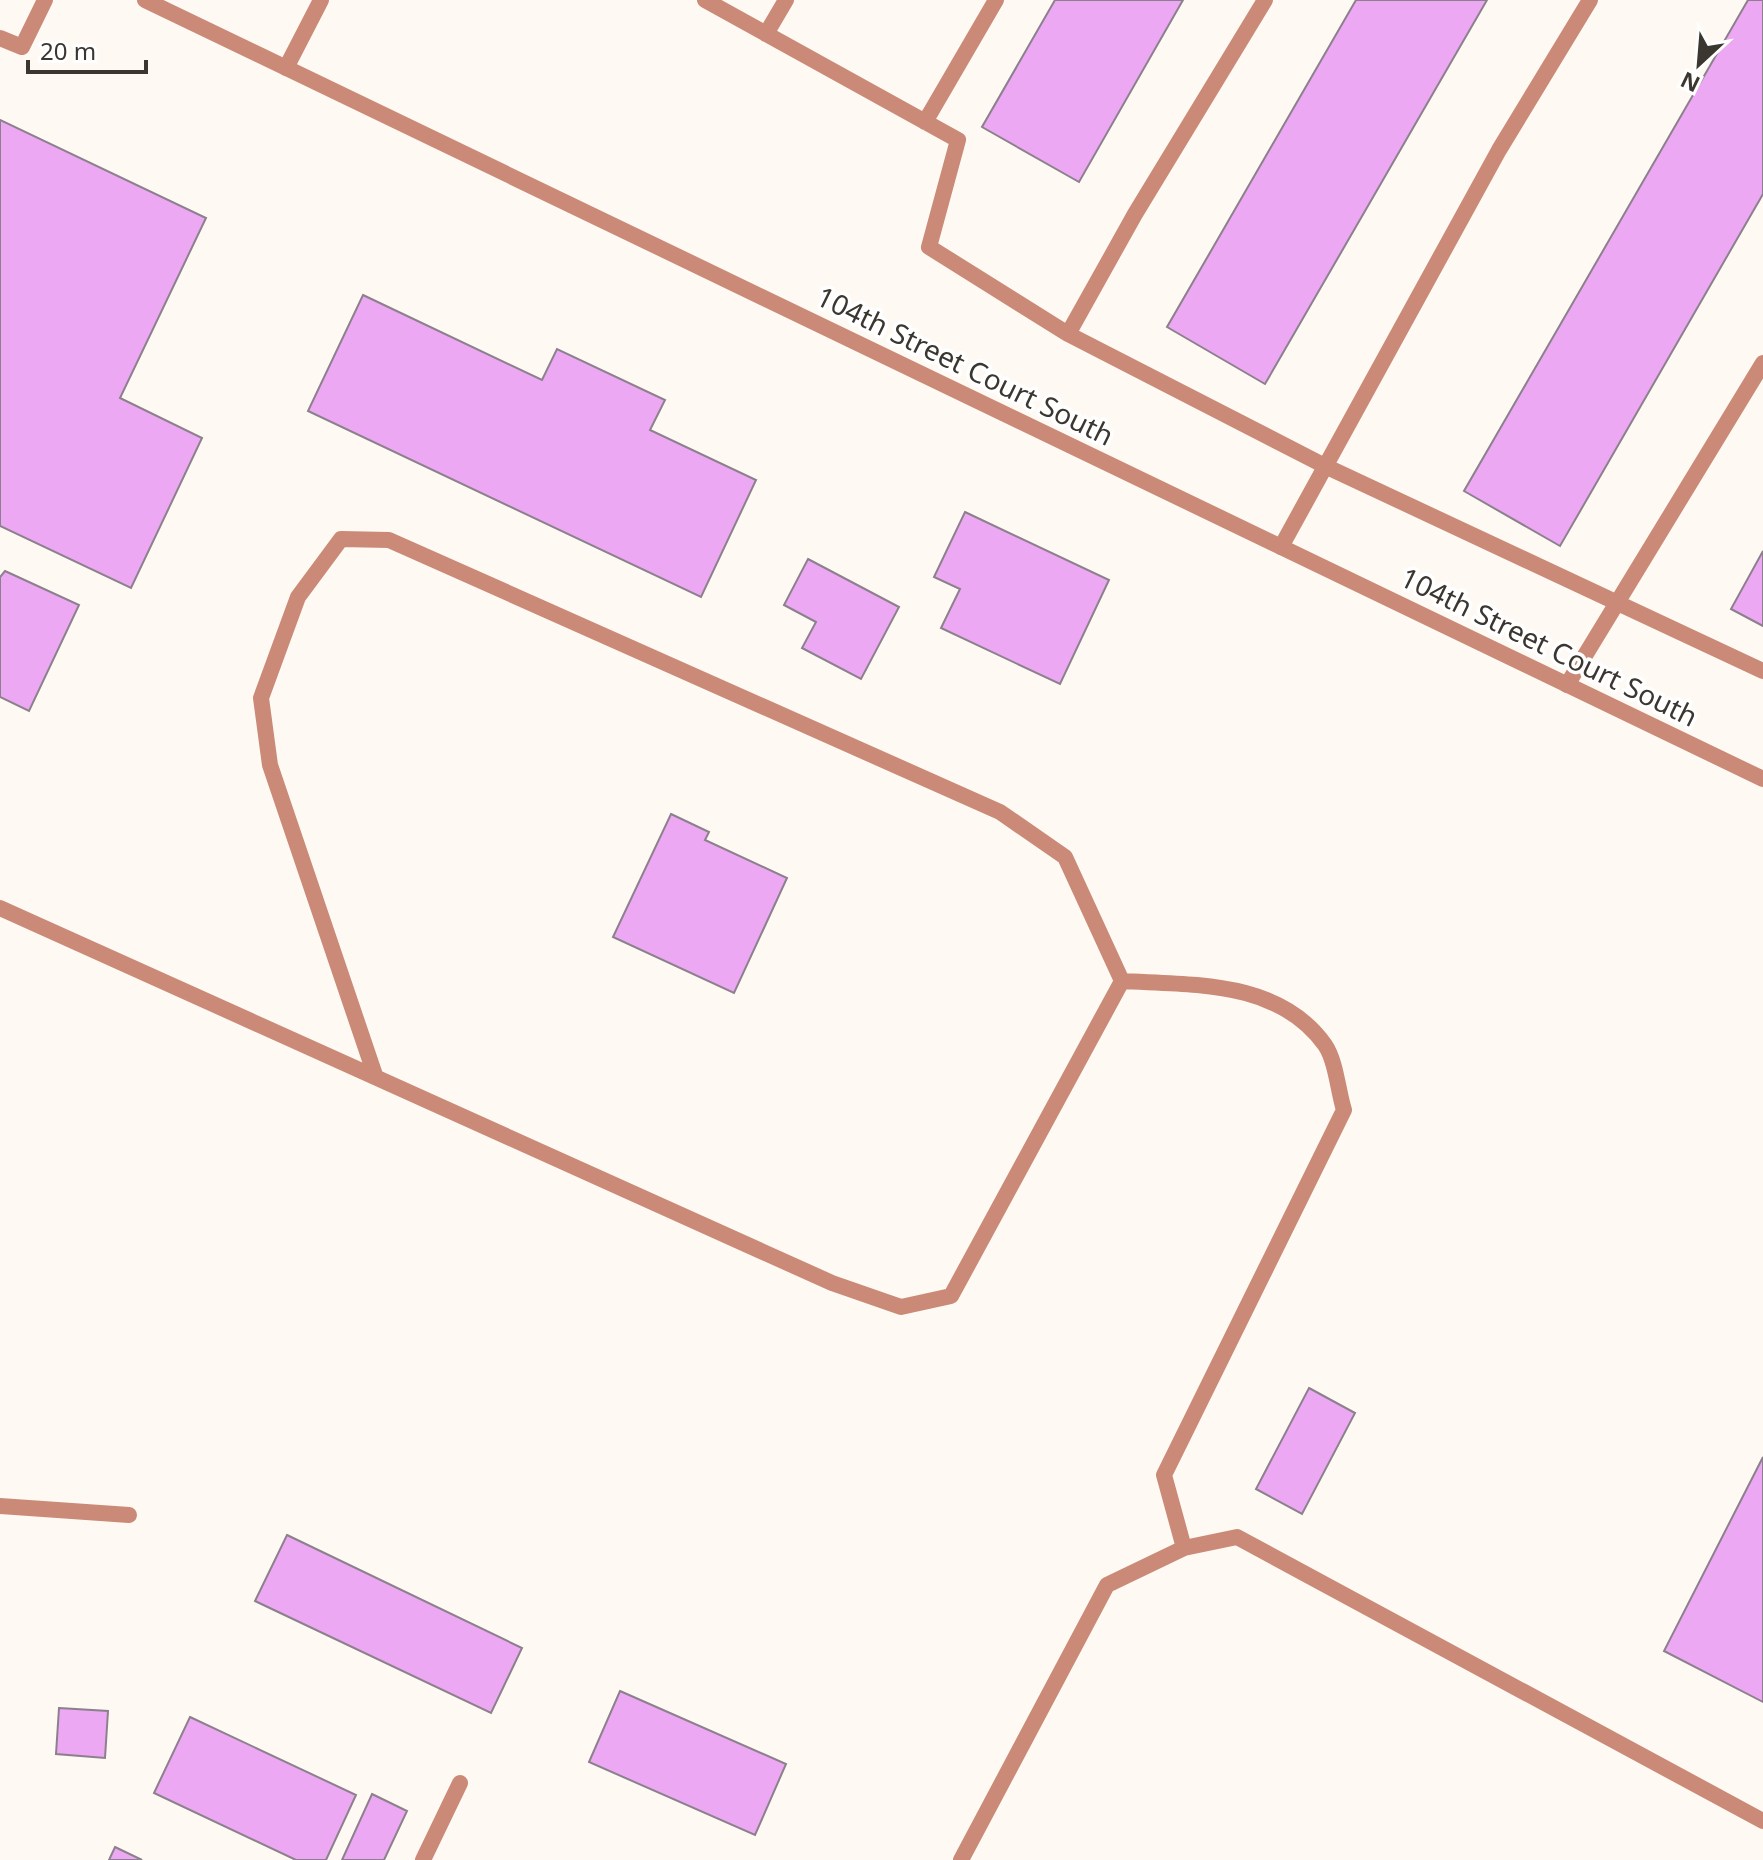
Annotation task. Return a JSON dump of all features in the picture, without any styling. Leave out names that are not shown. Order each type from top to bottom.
[{"type":"street","points":[[0,38],[22,47],[45,0]]},
{"type":"street","name":"104th Street Court South","points":[[145,0],[1763,779]]},
{"type":"street","points":[[705,0],[958,140],[929,247],[1068,334],[1325,466],[1763,671]]},
{"type":"street","points":[[766,34],[786,0]]},
{"type":"street","points":[[925,122],[996,0]]},
{"type":"street","points":[[1068,334],[1135,214],[1265,0]]},
{"type":"street","points":[[1281,547],[1499,150],[1590,0]]},
{"type":"street","points":[[286,68],[313,2]]},
{"type":"street","points":[[1567,685],[1763,363]]},
{"type":"street","points":[[375,1075],[270,765],[261,698],[298,597],[341,539],[389,540],[1000,812],[1065,857],[1122,981]]},
{"type":"street","points":[[0,908],[832,1283],[901,1307],[951,1296],[1122,981]]},
{"type":"street","points":[[1122,981],[1236,988],[1289,1010],[1326,1047],[1344,1110],[1164,1475],[1184,1548]]},
{"type":"street","points":[[0,1506],[129,1515]]},
{"type":"street","points":[[961,1860],[1107,1585],[1184,1548],[1237,1537],[1763,1821]]},
{"type":"street","points":[[423,1860],[460,1783]]},
{"type":"building","points":[[1055,0],[1183,0],[1079,182],[982,127]]},
{"type":"building","points":[[1356,0],[1487,0],[1265,384],[1167,327]]},
{"type":"building","points":[[1748,0],[1763,0],[1763,194],[1560,546],[1464,491]]},
{"type":"building","points":[[0,120],[206,218],[120,398],[202,438],[131,588],[0,526]]},
{"type":"building","points":[[363,295],[542,380],[557,349],[665,400],[650,430],[756,480],[701,597],[308,411]]},
{"type":"building","points":[[965,512],[1109,580],[1060,684],[941,628],[960,589],[934,577]]},
{"type":"building","points":[[1763,551],[1763,626],[1731,609]]},
{"type":"building","points":[[808,559],[899,607],[861,679],[802,648],[816,622],[784,605]]},
{"type":"building","points":[[5,571],[79,605],[29,711],[0,697],[0,577]]},
{"type":"building","points":[[671,814],[709,832],[705,840],[787,878],[734,993],[613,937]]},
{"type":"building","points":[[1309,1388],[1355,1413],[1302,1514],[1256,1489]]},
{"type":"building","points":[[1763,1457],[1763,1702],[1664,1651]]},
{"type":"building","points":[[287,1535],[522,1648],[491,1713],[255,1601]]},
{"type":"building","points":[[620,1691],[786,1764],[755,1835],[589,1762]]},
{"type":"building","points":[[59,1708],[108,1711],[105,1758],[56,1754]]},
{"type":"building","points":[[190,1717],[356,1795],[326,1860],[296,1860],[154,1793]]},
{"type":"building","points":[[372,1794],[407,1811],[384,1860],[342,1860]]},
{"type":"building","points":[[115,1847],[142,1860],[109,1860]]}]
